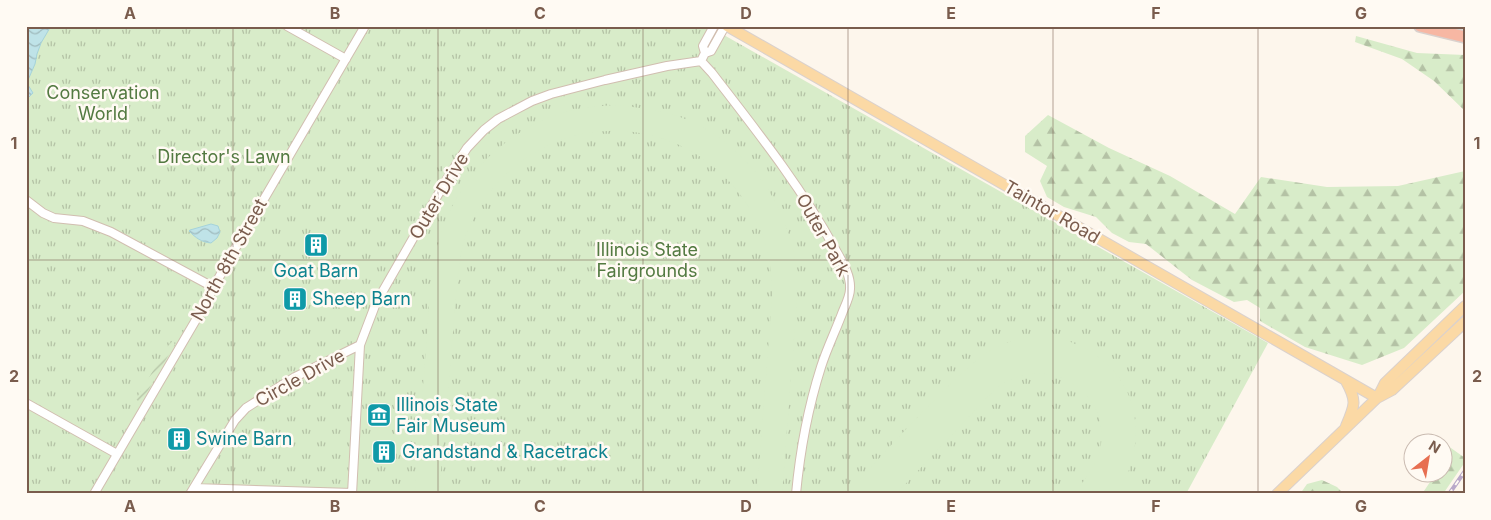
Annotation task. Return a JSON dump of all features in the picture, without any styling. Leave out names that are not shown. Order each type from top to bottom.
[{"type":"highway","points":[[1420,26],[1464,35]]},
{"type":"highway","points":[[1432,26],[1464,35]]},
{"type":"main road","name":"Taintor Road","points":[[726,26],[1377,398]]},
{"type":"main road","points":[[1377,398],[1385,383],[1465,306]]},
{"type":"main road","points":[[1277,494],[1377,398],[1392,390],[1465,322]]},
{"type":"main road","points":[[1345,380],[1352,392],[1354,402],[1346,428]]},
{"type":"street","points":[[287,26],[346,59]]},
{"type":"street","name":"North 8th Street","points":[[94,494],[365,26]]},
{"type":"street","points":[[703,57],[703,46],[714,26]]},
{"type":"street","points":[[703,57],[711,51],[726,26]]},
{"type":"street","name":"Outer Drive","points":[[352,493],[360,345],[376,303],[447,179],[467,148],[484,130],[498,119],[532,101],[551,94],[703,57]]},
{"type":"street","name":"Outer Park","points":[[703,57],[722,86],[800,191],[823,226],[849,278],[850,289],[847,301],[829,343],[811,402],[802,444],[796,494]]},
{"type":"street","points":[[26,200],[43,213],[54,218],[83,221],[111,232],[213,287]]},
{"type":"street","name":"Circle Drive","points":[[192,491],[235,420],[246,408],[296,377],[360,345]]},
{"type":"street","points":[[26,403],[117,454]]},
{"type":"street","points":[[192,491],[352,493]]},
{"type":"green space","name":"Illinois State Fairgrounds","points":[[26,26],[708,26],[1268,343],[1186,494],[26,494]]},
{"type":"green space","points":[[1356,36],[1417,53],[1465,55],[1465,111],[1434,81],[1402,59],[1355,42]]},
{"type":"green space","points":[[615,105],[650,109],[671,114],[695,123],[717,136],[754,170],[780,212],[789,236],[797,273],[796,313],[782,494],[757,494],[772,298],[770,264],[767,247],[761,231],[743,199],[720,172],[692,152],[661,138],[628,131],[594,132],[560,141],[527,157],[497,183],[474,216],[464,241],[458,274],[439,494],[415,494],[433,268],[447,217],[458,195],[488,157],[507,141],[527,128],[573,110]]},
{"type":"green space","points":[[1048,115],[1109,148],[1170,176],[1235,214],[1261,177],[1327,187],[1398,186],[1465,171],[1465,291],[1404,348],[1362,365],[1305,347],[1260,321],[1260,308],[1247,300],[1234,302],[1192,280],[1146,244],[1129,242],[1112,233],[1096,217],[1064,207],[1047,197],[1040,181],[1047,166],[1025,152],[1025,136]]},
{"type":"green space","points":[[1028,337],[1059,338],[1084,348],[1103,360],[1117,375],[1128,393],[1134,412],[1136,433],[1134,454],[1117,494],[1073,494],[1091,471],[1097,458],[1101,444],[1101,426],[1097,411],[1088,397],[1077,386],[1063,378],[1047,374],[1031,374],[1012,379],[997,387],[896,494],[847,494],[942,392],[970,366],[982,356],[998,347]]},
{"type":"green space","points":[[171,341],[175,344],[142,401],[139,402],[136,399]]},
{"type":"green space","points":[[1454,450],[1465,458],[1465,462],[1454,478]]},
{"type":"green space","points":[[1322,480],[1337,487],[1344,494],[1300,494],[1307,484]]},
{"type":"green space","points":[[1430,482],[1451,482],[1443,494],[1422,494]]},
{"type":"water","points":[[26,26],[51,26],[41,43],[28,80],[28,85],[33,93],[28,98],[26,98]]},
{"type":"water","points":[[211,224],[218,226],[220,232],[211,243],[204,242],[189,231],[190,230]]},
{"type":"railway","points":[[1449,494],[1465,471]]},
{"type":"place","name":"Goat Barn","points":[[316,245]]},
{"type":"place","name":"Sheep Barn","points":[[295,299]]},
{"type":"place","name":"Illinois State Fair Museum","points":[[379,415]]},
{"type":"place","name":"Swine Barn","points":[[179,439]]},
{"type":"place","name":"Grandstand & Racetrack","points":[[384,452]]},
{"type":"park label","name":"Conservation World","points":[[103,104]]},
{"type":"park label","name":"Director's Lawn","points":[[224,157]]}]
